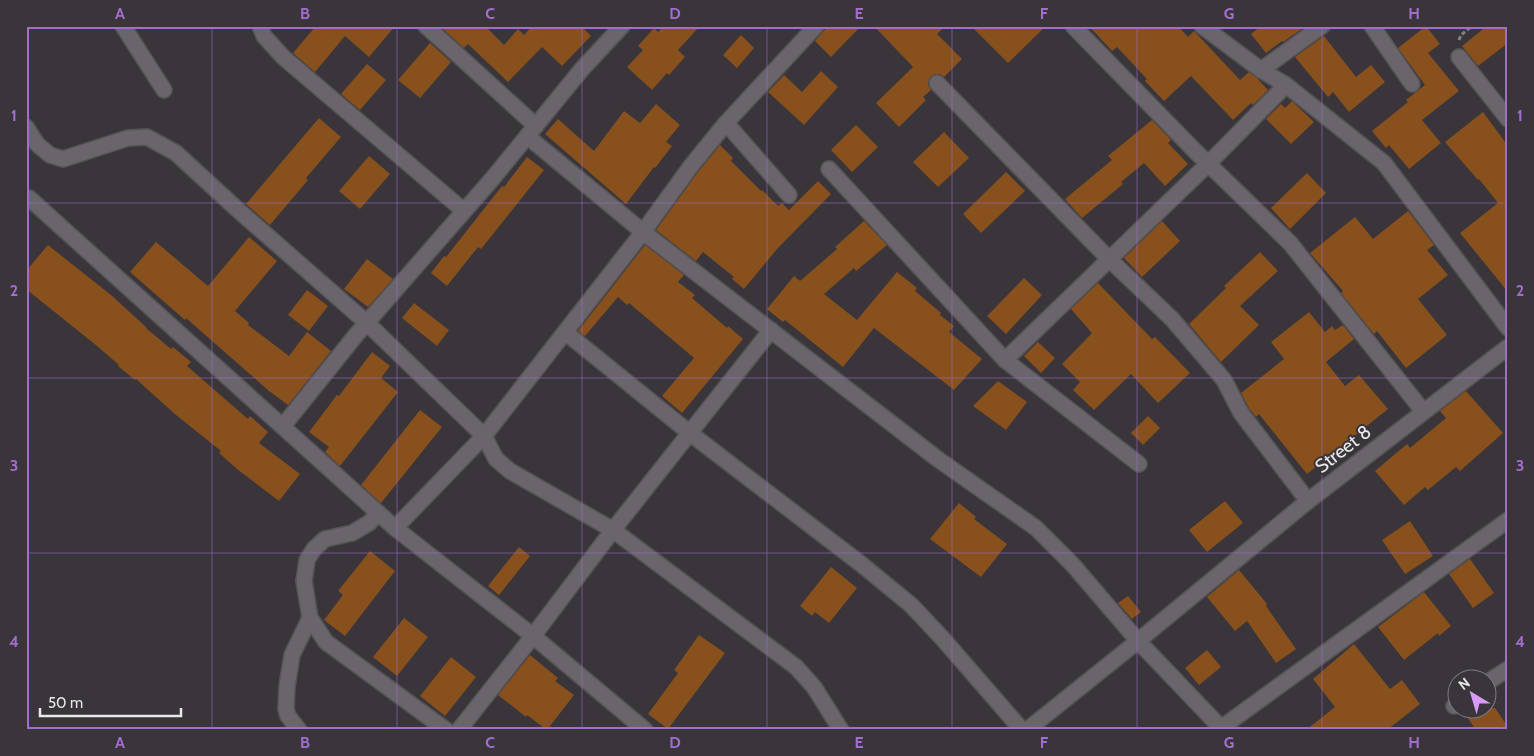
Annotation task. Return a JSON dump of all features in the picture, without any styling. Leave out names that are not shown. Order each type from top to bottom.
[{"type":"street","points":[[123,26],[164,90]]},
{"type":"street","points":[[260,26],[264,36],[283,57],[464,212]]},
{"type":"street","points":[[284,426],[367,323],[464,212],[582,69],[622,26]]},
{"type":"street","points":[[395,528],[484,436],[643,232],[691,166],[726,123],[816,26]]},
{"type":"street","points":[[1073,26],[1208,164],[1290,244],[1424,411]]},
{"type":"street","points":[[1202,26],[1261,70],[1286,85],[1384,163],[1508,328]]},
{"type":"street","points":[[1261,70],[1322,26]]},
{"type":"street","points":[[1372,26],[1412,84]]},
{"type":"street","points":[[430,28],[531,131],[643,232],[939,460],[1036,528],[1073,565],[1138,641],[1222,729],[1508,520]]},
{"type":"street","points":[[1459,57],[1508,119]]},
{"type":"street","points":[[937,83],[1109,259],[1172,319],[1224,380],[1241,413],[1308,501]]},
{"type":"street","points":[[1005,360],[1208,164],[1286,85]]},
{"type":"street","points":[[726,123],[789,195]]},
{"type":"street","points":[[26,127],[37,144],[50,154],[63,158],[128,138],[147,137],[176,153],[367,323],[484,436],[496,459],[510,471],[613,530],[796,667],[814,687],[841,730]]},
{"type":"street","points":[[829,169],[1005,360],[1139,464]]},
{"type":"street","points":[[29,198],[395,528],[533,636],[645,730]]},
{"type":"street","points":[[459,730],[613,530],[691,434],[771,330]]},
{"type":"street","points":[[565,332],[691,434],[861,564],[911,605],[1022,730]]},
{"type":"street","name":"Street 8","points":[[1027,730],[1308,501],[1508,347]]},
{"type":"street","points":[[378,513],[369,523],[352,533],[325,539],[314,549],[307,560],[304,582],[310,618],[326,642],[446,730]]},
{"type":"street","points":[[298,730],[286,710],[286,686],[292,655],[310,618]]},
{"type":"street","points":[[1496,677],[1508,669]]},
{"type":"building","points":[[316,26],[395,26],[369,57],[345,36],[315,72],[293,53]]},
{"type":"building","points":[[444,26],[485,26],[504,45],[518,29],[524,35],[532,26],[581,26],[591,36],[562,66],[542,47],[508,82],[468,44],[464,48],[442,28]]},
{"type":"building","points":[[664,26],[700,26],[678,50],[685,57],[652,90],[627,67],[643,50],[638,46],[654,28],[658,32]]},
{"type":"building","points":[[828,26],[861,26],[831,57],[815,41]]},
{"type":"building","points":[[874,26],[945,26],[937,34],[962,59],[944,77],[940,74],[935,74],[930,77],[928,85],[931,90],[923,97],[926,100],[899,127],[876,103],[913,67]]},
{"type":"building","points":[[971,26],[1046,26],[1008,63]]},
{"type":"building","points":[[1089,26],[1178,26],[1188,37],[1194,31],[1240,80],[1249,72],[1268,90],[1253,105],[1251,103],[1233,120],[1191,76],[1164,101],[1145,81],[1147,79],[1117,47],[1112,51]]},
{"type":"building","points":[[1261,26],[1306,26],[1266,53],[1251,34]]},
{"type":"building","points":[[1426,26],[1440,44],[1428,53],[1459,91],[1422,120],[1441,143],[1409,169],[1389,145],[1386,148],[1372,131],[1408,102],[1406,100],[1425,85],[1398,48]]},
{"type":"building","points":[[1487,26],[1503,26],[1508,33],[1508,43],[1478,66],[1462,46]]},
{"type":"building","points":[[741,35],[754,48],[737,68],[723,55]]},
{"type":"building","points":[[1324,36],[1356,77],[1371,65],[1385,82],[1349,112],[1333,92],[1328,97],[1295,57]]},
{"type":"building","points":[[430,43],[451,62],[420,98],[398,80]]},
{"type":"building","points":[[367,64],[386,80],[360,110],[341,94]]},
{"type":"building","points":[[821,71],[838,87],[804,125],[768,92],[784,75],[802,92]]},
{"type":"building","points":[[1292,101],[1314,122],[1291,144],[1266,119],[1281,104],[1285,108]]},
{"type":"building","points":[[656,104],[680,125],[666,142],[672,146],[626,204],[545,134],[558,119],[594,151],[624,111],[640,123]]},
{"type":"building","points":[[1483,112],[1508,146],[1508,292],[1460,233],[1498,203],[1445,142]]},
{"type":"building","points":[[319,118],[341,137],[270,225],[246,204]]},
{"type":"building","points":[[1152,120],[1171,140],[1168,143],[1188,164],[1165,186],[1144,163],[1121,182],[1123,184],[1082,218],[1065,199],[1112,160],[1108,156]]},
{"type":"building","points":[[856,125],[878,147],[852,172],[831,150]]},
{"type":"building","points":[[944,132],[969,158],[938,187],[913,162]]},
{"type":"building","points":[[720,145],[733,158],[731,161],[778,206],[782,203],[789,210],[818,181],[831,194],[777,249],[744,289],[732,279],[734,277],[703,252],[696,261],[656,230]]},
{"type":"building","points":[[369,156],[390,174],[360,209],[339,191]]},
{"type":"building","points":[[527,157],[544,170],[481,249],[478,247],[447,286],[431,273]]},
{"type":"building","points":[[1006,172],[1025,191],[981,233],[963,214]]},
{"type":"building","points":[[1307,173],[1326,193],[1290,229],[1271,208]]},
{"type":"building","points":[[1408,211],[1434,245],[1427,250],[1448,275],[1418,299],[1447,335],[1406,368],[1377,331],[1374,334],[1341,293],[1343,291],[1310,253],[1355,217],[1373,239]]},
{"type":"building","points":[[864,221],[887,245],[856,271],[854,268],[824,294],[857,320],[897,272],[917,288],[915,291],[954,326],[949,332],[982,359],[954,390],[874,328],[843,367],[785,320],[783,322],[767,309],[794,276],[800,281],[837,249],[835,247]]},
{"type":"building","points":[[1162,221],[1180,241],[1142,277],[1124,258]]},
{"type":"building","points":[[249,237],[277,261],[235,311],[249,323],[248,325],[289,356],[307,332],[331,351],[288,405],[269,391],[130,272],[156,242],[208,286]]},
{"type":"building","points":[[48,245],[111,295],[171,349],[173,347],[191,362],[187,366],[248,419],[250,416],[268,432],[259,443],[300,474],[279,501],[237,469],[219,453],[221,451],[118,366],[97,346],[26,289],[26,271]]},
{"type":"building","points":[[645,245],[684,275],[678,282],[695,295],[692,298],[743,339],[682,413],[662,396],[694,358],[629,303],[627,305],[618,297],[585,336],[578,331]]},
{"type":"building","points":[[1260,252],[1278,271],[1240,306],[1259,325],[1221,362],[1189,324],[1226,288],[1224,286]]},
{"type":"building","points":[[367,259],[393,279],[368,307],[344,289]]},
{"type":"building","points":[[1024,278],[1042,295],[1006,334],[987,316]]},
{"type":"building","points":[[1098,283],[1152,339],[1155,337],[1190,373],[1158,403],[1131,374],[1094,410],[1073,390],[1080,382],[1062,364],[1092,333],[1071,309]]},
{"type":"building","points":[[307,290],[328,306],[309,331],[288,315]]},
{"type":"building","points":[[414,303],[449,330],[437,346],[402,318]]},
{"type":"building","points":[[1309,312],[1325,332],[1332,326],[1335,330],[1343,325],[1354,339],[1326,362],[1345,386],[1359,375],[1388,409],[1307,474],[1259,414],[1256,417],[1241,393],[1284,359],[1271,342]]},
{"type":"building","points":[[1038,342],[1055,358],[1041,373],[1024,356]]},
{"type":"building","points":[[372,352],[390,366],[381,378],[398,392],[340,466],[325,452],[329,447],[309,432]]},
{"type":"building","points":[[998,381],[1027,402],[1006,430],[973,406]]},
{"type":"building","points":[[1466,391],[1503,433],[1460,471],[1456,467],[1428,490],[1425,487],[1404,505],[1375,471],[1407,444],[1410,448],[1446,418],[1440,411]]},
{"type":"building","points":[[420,410],[442,427],[381,503],[361,485]]},
{"type":"building","points":[[1148,416],[1160,428],[1143,445],[1131,433]]},
{"type":"building","points":[[1225,501],[1243,523],[1207,552],[1189,530]]},
{"type":"building","points":[[959,503],[976,517],[974,519],[1007,544],[981,577],[930,539]]},
{"type":"building","points":[[1410,521],[1433,556],[1405,574],[1382,540]]},
{"type":"building","points":[[519,547],[530,556],[499,595],[488,586]]},
{"type":"building","points":[[370,551],[395,571],[345,636],[324,620],[343,595],[338,591]]},
{"type":"building","points":[[1470,559],[1494,593],[1473,608],[1449,574]]},
{"type":"building","points":[[831,567],[857,588],[829,623],[815,612],[812,616],[800,606]]},
{"type":"building","points":[[1239,570],[1267,604],[1266,606],[1296,649],[1276,663],[1247,621],[1235,631],[1207,597]]},
{"type":"building","points":[[1424,592],[1451,626],[1439,636],[1438,633],[1404,660],[1378,627]]},
{"type":"building","points":[[1128,596],[1141,612],[1132,619],[1118,603]]},
{"type":"building","points":[[404,618],[428,637],[397,676],[373,657]]},
{"type":"building","points":[[699,635],[725,653],[668,729],[648,714],[678,673],[674,670]]},
{"type":"building","points":[[1354,644],[1390,689],[1402,680],[1420,704],[1387,730],[1306,730],[1335,707],[1313,679]]},
{"type":"building","points":[[1207,650],[1221,667],[1199,685],[1185,668]]},
{"type":"building","points":[[530,655],[558,678],[555,681],[574,695],[547,730],[527,715],[526,717],[498,695]]},
{"type":"building","points":[[451,657],[476,677],[445,716],[420,696]]},
{"type":"building","points":[[1496,709],[1508,727],[1508,730],[1476,730],[1468,718],[1496,718]]}]
